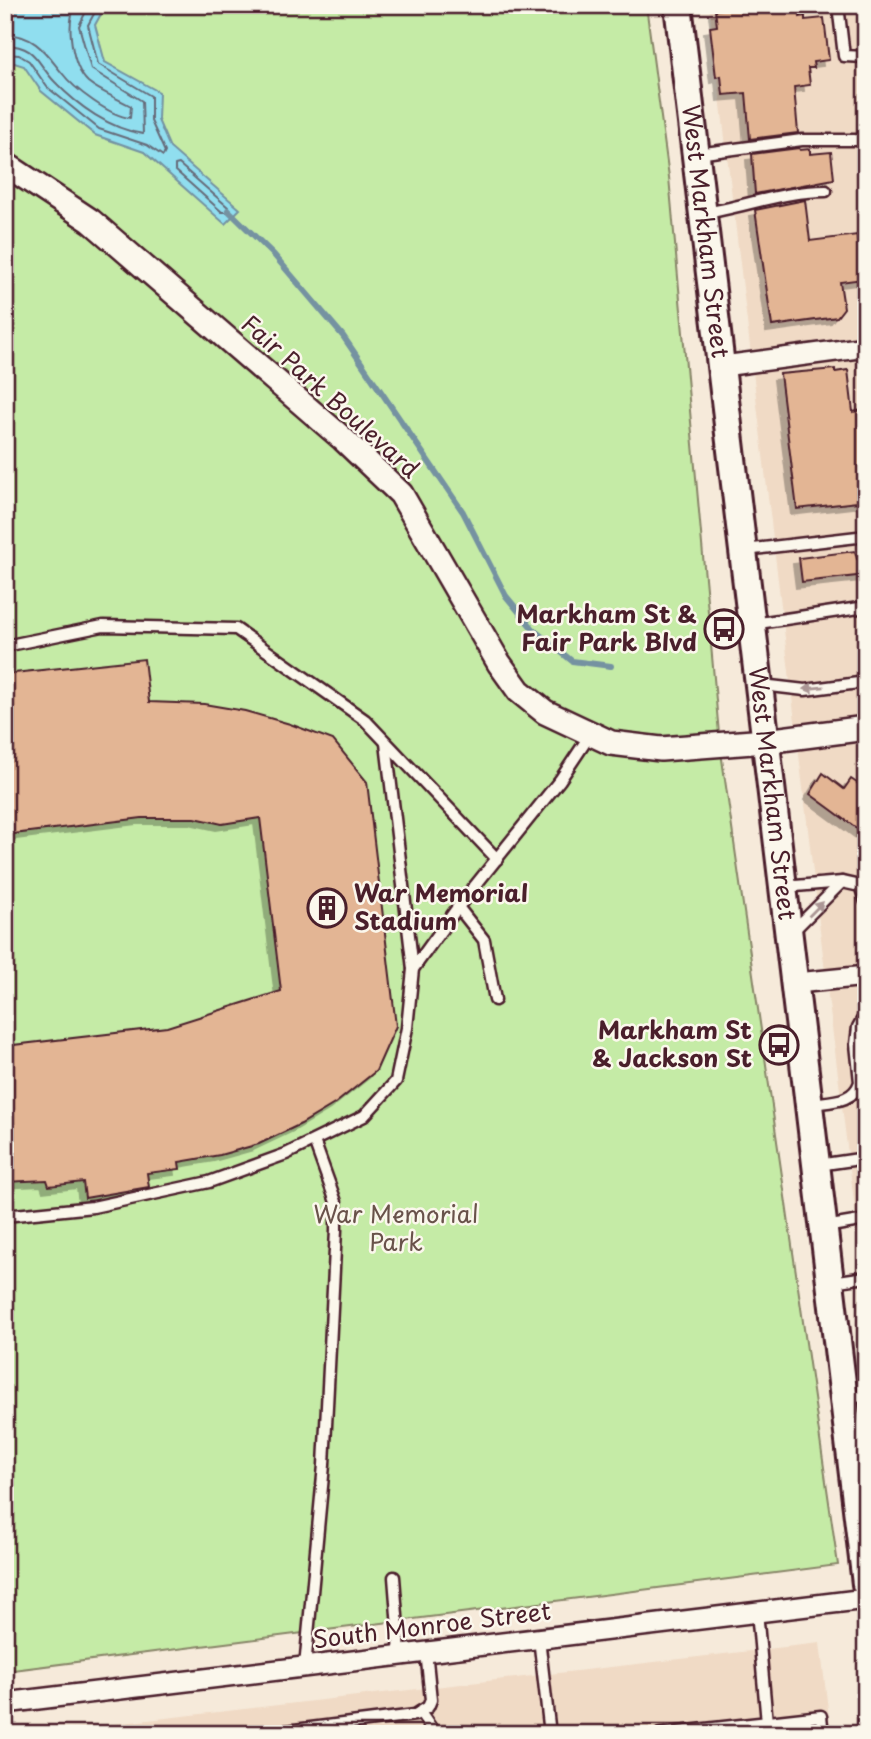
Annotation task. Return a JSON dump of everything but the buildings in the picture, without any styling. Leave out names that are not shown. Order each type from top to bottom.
[{"type":"main road","name":"West Markham Street","points":[[678,5],[831,1282],[855,1397],[866,1584]]},
{"type":"street","name":"Fair Park Boulevard","points":[[5,164],[39,184],[90,221],[374,468],[407,502],[475,624],[519,691],[545,712],[611,743],[661,748],[766,741],[866,728]]},
{"type":"street","points":[[723,366],[866,347]]},
{"type":"street","points":[[797,983],[866,976]]},
{"type":"street","name":"South Monroe Street","points":[[5,1703],[400,1653],[866,1599]]},
{"type":"lane","points":[[838,5],[844,56],[866,57]]},
{"type":"lane","points":[[696,154],[802,140],[866,140]]},
{"type":"lane","points":[[705,213],[745,206],[757,199],[803,191],[827,191]]},
{"type":"lane","points":[[744,550],[866,536]]},
{"type":"lane","points":[[751,624],[866,607]]},
{"type":"lane","points":[[5,646],[103,626],[236,629],[365,720],[497,859]]},
{"type":"lane","points":[[761,685],[805,690],[866,682]]},
{"type":"lane","points":[[413,969],[458,907],[560,780],[590,735]]},
{"type":"lane","points":[[5,1216],[93,1207],[209,1182],[247,1170],[364,1116],[396,1081],[407,1028],[413,969],[386,743]]},
{"type":"lane","points":[[790,935],[842,882]]},
{"type":"lane","points":[[784,887],[842,882],[863,886],[866,902]]},
{"type":"lane","points":[[458,907],[484,940],[495,1000]]},
{"type":"lane","points":[[810,1104],[850,1098],[857,1091],[860,1082],[858,1027],[866,1013]]},
{"type":"lane","points":[[305,1667],[324,1465],[336,1230],[336,1202],[314,1140]]},
{"type":"lane","points":[[818,1166],[866,1158]]},
{"type":"lane","points":[[825,1227],[866,1220]]},
{"type":"lane","points":[[831,1282],[866,1277]]},
{"type":"lane","points":[[394,1577],[400,1653]]},
{"type":"lane","points":[[757,1611],[767,1723]]},
{"type":"lane","points":[[539,1637],[550,1734]]},
{"type":"lane","points":[[262,1734],[420,1712],[428,1707],[431,1700],[426,1650]]},
{"type":"lane","points":[[420,1712],[435,1734]]},
{"type":"lane","points":[[660,1734],[821,1716],[823,1734]]},
{"type":"shaded area","points":[[709,5],[866,5],[866,1296],[826,980]]},
{"type":"shaded area","points":[[820,1643],[831,1734],[26,1734]]},
{"type":"green space","name":"War Memorial Park","points":[[5,5],[646,5],[669,177],[720,745],[838,1565],[5,1671]]},
{"type":"water","points":[[5,5],[116,5],[101,14],[95,25],[105,62],[159,92],[158,120],[170,148],[240,209],[225,224],[144,152],[95,135],[41,91],[24,66],[5,60]]},
{"type":"waterway","points":[[228,210],[274,255],[343,336],[463,512],[506,596],[534,630],[572,661],[611,666]]},
{"type":"place","name":"Markham St & Fair Park Blvd","points":[[724,629]]},
{"type":"place","name":"War Memorial Stadium","points":[[327,908]]},
{"type":"place","name":"Markham St & Jackson St","points":[[779,1045]]}]
